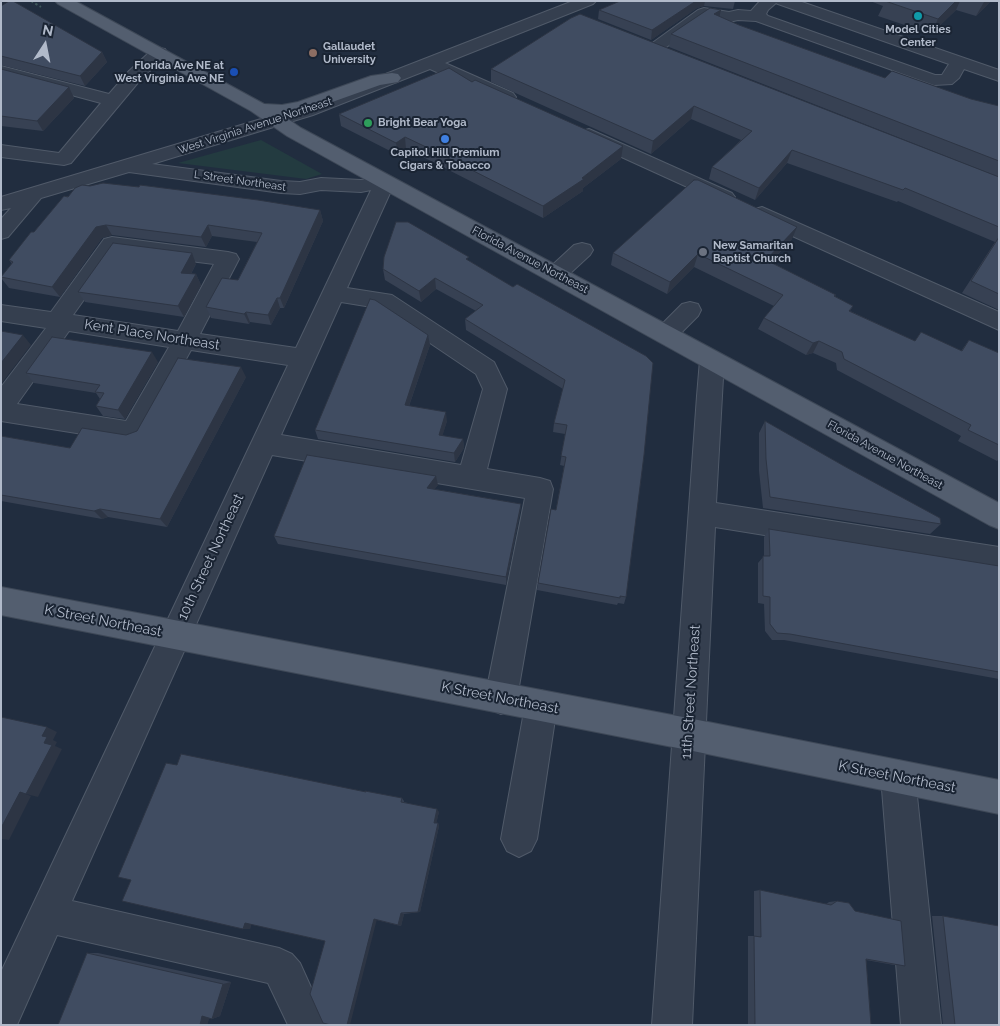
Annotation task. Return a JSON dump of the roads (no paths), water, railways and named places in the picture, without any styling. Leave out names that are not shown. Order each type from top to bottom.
[{"type":"main road","name":"Florida Avenue Northeast","points":[[64,1],[269,115],[294,132],[999,517]]},
{"type":"main road","points":[[269,115],[282,110],[301,108],[377,80],[392,78]]},
{"type":"main road","name":"K Street Northeast","points":[[1,601],[688,734],[999,797]]},
{"type":"street","points":[[392,78],[588,1]]},
{"type":"street","points":[[760,17],[758,14],[761,8],[770,1]]},
{"type":"street","points":[[783,1],[999,76]]},
{"type":"street","points":[[561,12],[585,22]]},
{"type":"street","points":[[634,42],[660,52],[698,15],[704,13],[729,17],[738,15],[760,17],[934,80],[946,80],[959,62]]},
{"type":"street","points":[[1,151],[64,159],[135,75],[159,53]]},
{"type":"street","points":[[431,63],[520,103]]},
{"type":"street","points":[[1,71],[113,101]]},
{"type":"street","name":"West Virginia Avenue Northeast","points":[[1,204],[125,166],[269,115]]},
{"type":"street","points":[[574,128],[669,176],[803,239],[999,322]]},
{"type":"street","name":"L Street Northeast","points":[[125,166],[281,187],[300,188],[321,184],[361,186],[385,182]]},
{"type":"street","name":"10th Street Northeast","points":[[1,1016],[332,293],[385,182]]},
{"type":"street","points":[[1,232],[34,194]]},
{"type":"street","points":[[1,406],[112,244],[228,259],[133,432],[1,411]]},
{"type":"street","points":[[556,274],[582,250]]},
{"type":"street","points":[[332,293],[384,301],[485,368],[495,389],[471,478]]},
{"type":"street","points":[[666,334],[690,310]]},
{"type":"street","name":"Kent Place Northeast","points":[[1,313],[303,358]]},
{"type":"street","name":"11th Street Northeast","points":[[672,1025],[688,734],[712,360]]},
{"type":"street","points":[[264,443],[540,490],[501,698]]},
{"type":"street","points":[[702,513],[999,560]]},
{"type":"street","points":[[519,838],[541,706]]},
{"type":"street","points":[[898,777],[921,1025]]},
{"type":"street","points":[[48,914],[279,967],[286,977],[308,1025]]},
{"type":"place","name":"Model Cities Center","points":[[918,16]]},
{"type":"place","name":"Gallaudet University","points":[[313,53]]},
{"type":"place","name":"Florida Ave NE at West Virginia Ave NE","points":[[234,72]]},
{"type":"place","name":"Bright Bear Yoga","points":[[368,123]]},
{"type":"place","name":"Capitol Hill Premium Cigars & Tobacco","points":[[445,139]]},
{"type":"place","name":"New Samaritan Baptist Church","points":[[703,252]]}]
